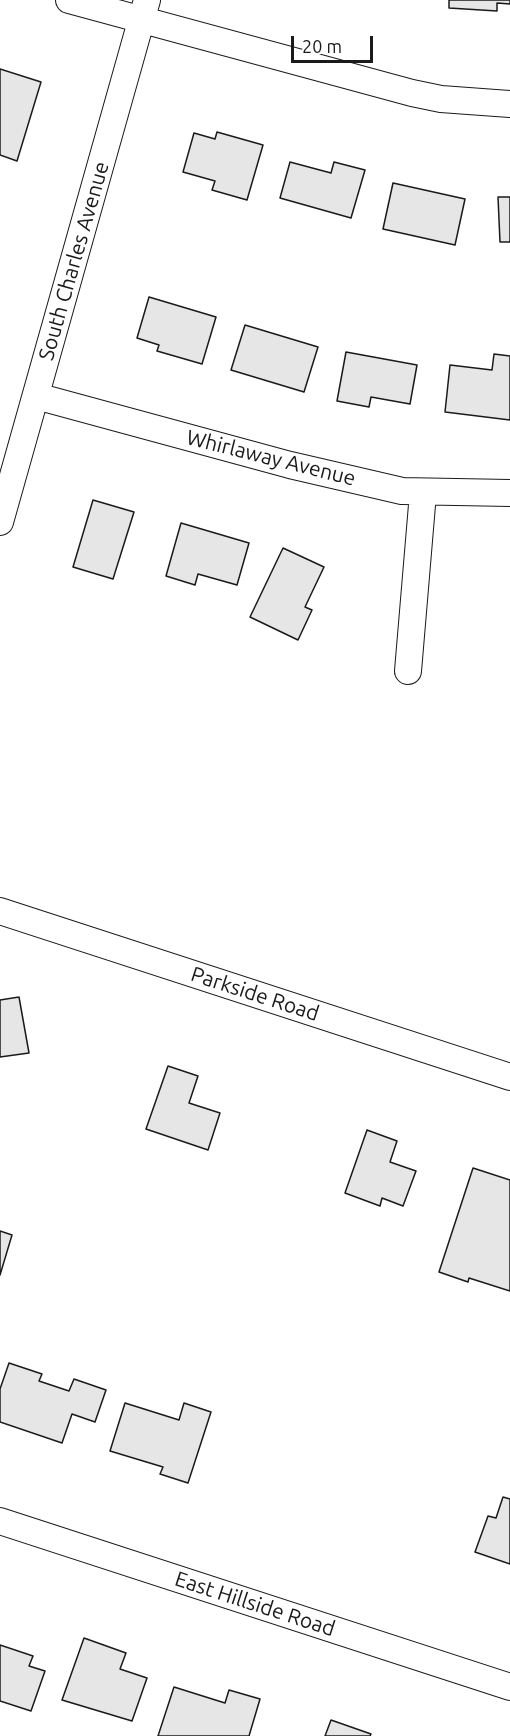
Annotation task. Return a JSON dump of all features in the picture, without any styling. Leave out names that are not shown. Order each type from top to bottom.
[{"type":"street","points":[[69,0],[144,10],[412,93],[441,99],[510,104]]},
{"type":"street","name":"South Charles Avenue","points":[[0,522],[144,10]]},
{"type":"street","name":"Whirlaway Avenue","points":[[36,396],[290,465],[402,491],[510,493]]},
{"type":"street","points":[[408,672],[423,493]]},
{"type":"street","name":"Parkside Road","points":[[0,911],[510,1077]]},
{"type":"street","name":"East Hillside Road","points":[[0,1521],[510,1687]]},
{"type":"building","points":[[449,0],[510,0],[510,4],[497,3],[497,11],[449,8]]},
{"type":"building","points":[[0,69],[41,82],[17,161],[0,155]]},
{"type":"building","points":[[217,132],[263,145],[247,200],[212,190],[215,181],[183,172],[194,133],[215,139]]},
{"type":"building","points":[[290,162],[331,173],[334,162],[365,170],[351,218],[280,198]]},
{"type":"building","points":[[393,183],[465,199],[455,245],[383,229]]},
{"type":"building","points":[[498,197],[510,197],[510,242],[500,242]]},
{"type":"building","points":[[149,297],[216,317],[202,364],[157,351],[159,345],[137,338]]},
{"type":"building","points":[[245,325],[318,347],[304,392],[231,370]]},
{"type":"building","points":[[346,352],[417,365],[410,404],[371,397],[369,407],[337,401]]},
{"type":"building","points":[[494,354],[510,356],[510,420],[445,412],[450,365],[492,370]]},
{"type":"building","points":[[93,500],[134,512],[113,579],[73,567]]},
{"type":"building","points":[[181,523],[249,543],[237,585],[198,574],[195,585],[166,576]]},
{"type":"building","points":[[283,548],[324,567],[305,607],[312,610],[298,640],[250,617]]},
{"type":"building","points":[[19,997],[29,1053],[0,1057],[0,1000]]},
{"type":"building","points":[[168,1066],[198,1076],[189,1103],[220,1113],[208,1150],[146,1129]]},
{"type":"building","points":[[367,1130],[397,1141],[390,1162],[416,1171],[403,1206],[382,1198],[380,1206],[345,1193]]},
{"type":"building","points":[[473,1168],[510,1180],[510,1291],[469,1278],[468,1282],[439,1272]]},
{"type":"building","points":[[0,1231],[12,1235],[0,1275]]},
{"type":"building","points":[[9,1363],[42,1374],[39,1381],[69,1391],[74,1379],[106,1390],[95,1422],[72,1414],[62,1443],[0,1422],[0,1389]]},
{"type":"building","points":[[125,1403],[179,1420],[184,1403],[211,1412],[188,1483],[160,1474],[163,1467],[110,1451]]},
{"type":"building","points":[[503,1497],[510,1499],[510,1564],[475,1552],[488,1516],[496,1518]]},
{"type":"building","points":[[84,1638],[126,1653],[120,1669],[147,1678],[132,1721],[62,1700]]},
{"type":"building","points":[[0,1645],[33,1656],[29,1666],[45,1671],[31,1711],[0,1701]]},
{"type":"building","points":[[174,1687],[225,1703],[229,1690],[260,1699],[249,1736],[158,1736]]},
{"type":"building","points":[[331,1720],[371,1734],[370,1736],[325,1736]]}]
